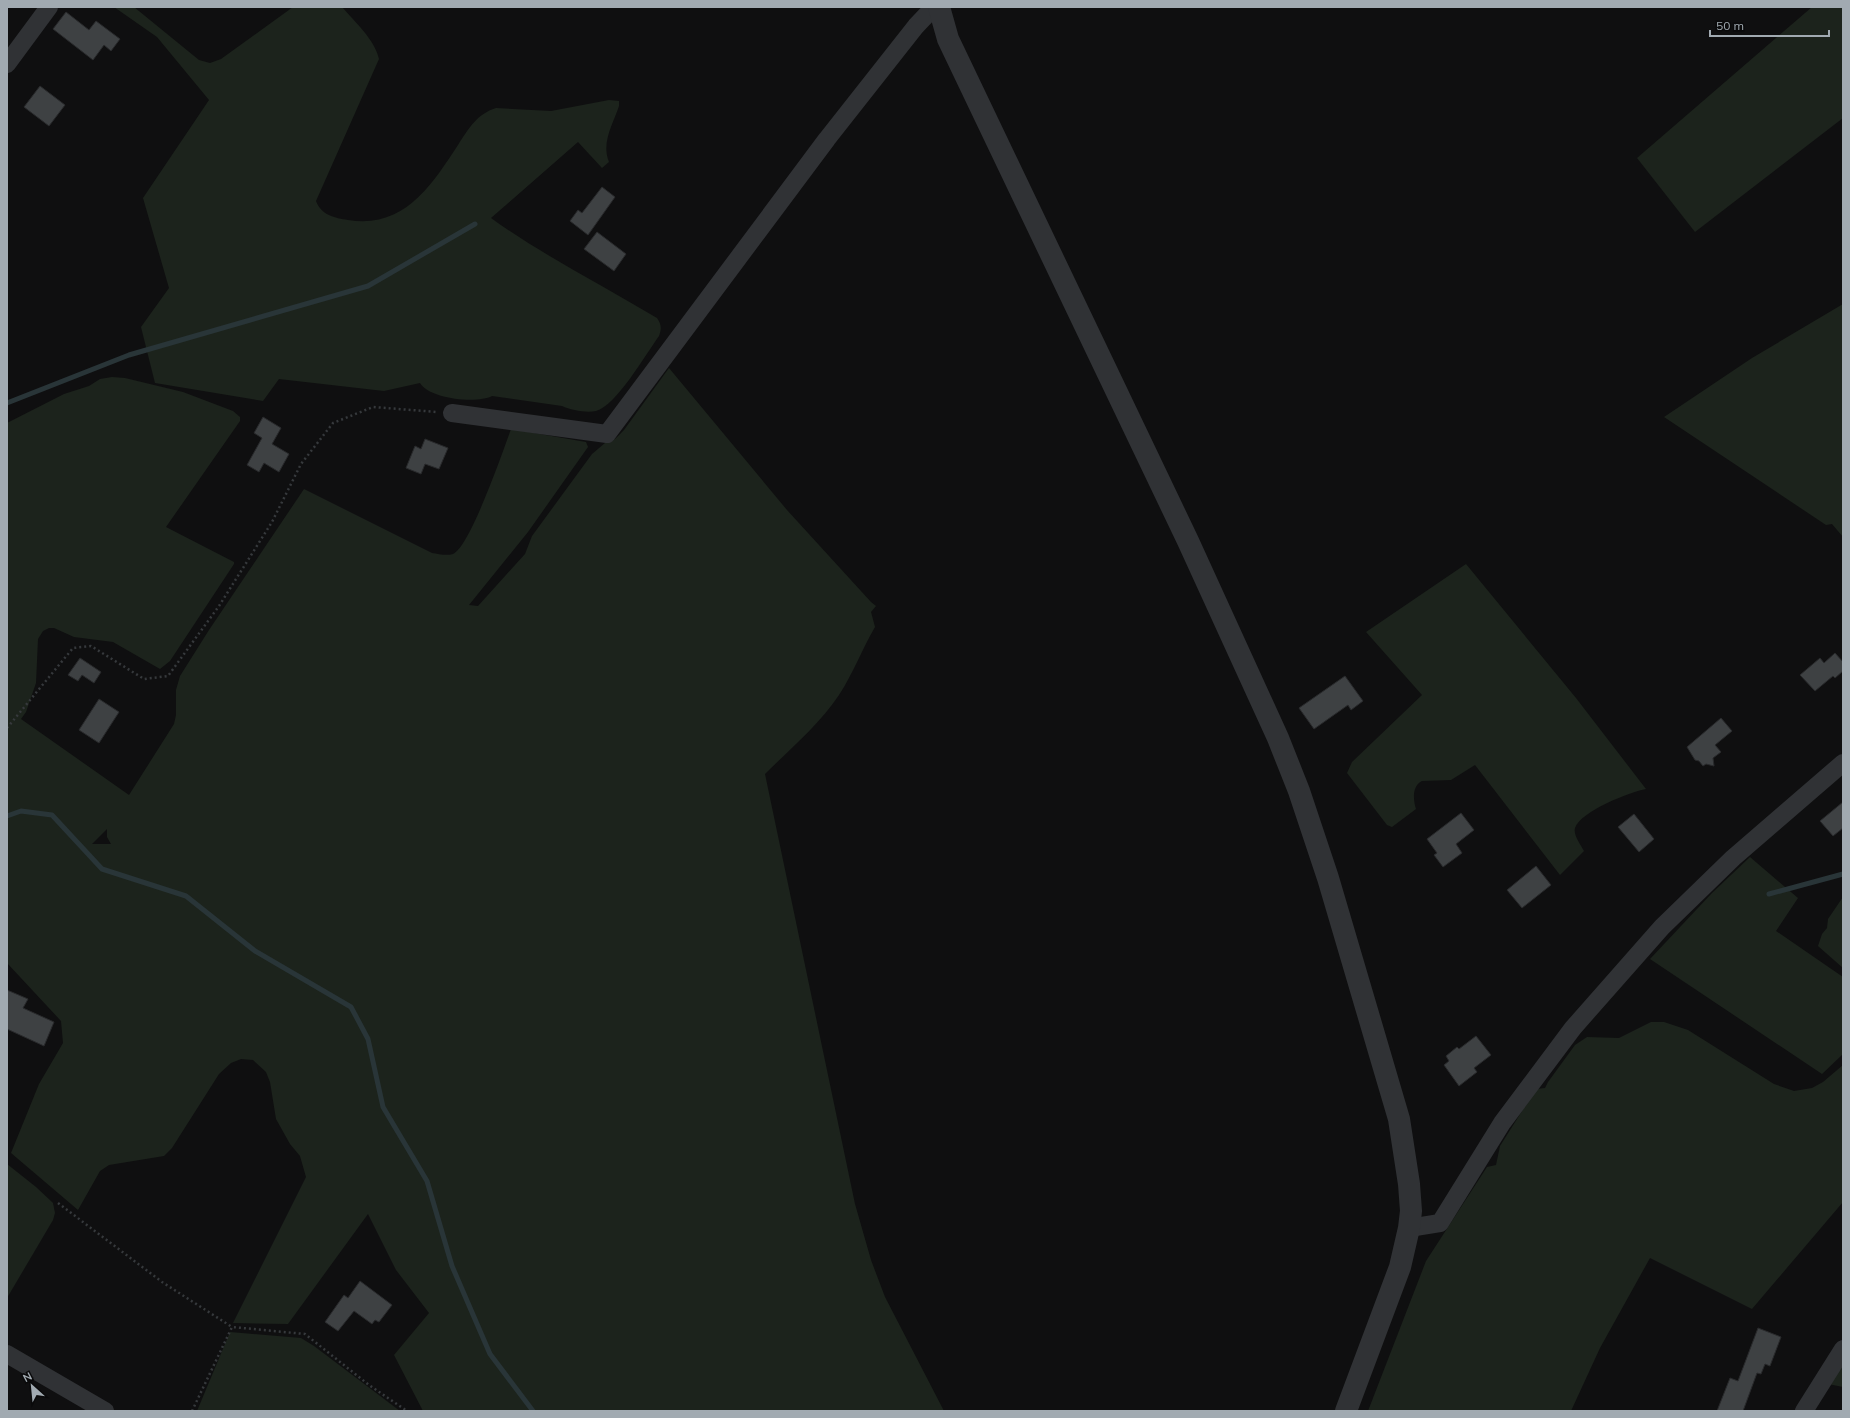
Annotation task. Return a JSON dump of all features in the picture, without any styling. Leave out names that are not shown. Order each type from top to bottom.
[{"type":"street","points":[[7,64],[49,7]]},
{"type":"street","points":[[452,413],[607,434],[822,145],[916,26],[934,7]]},
{"type":"street","points":[[939,7],[948,39],[1188,541],[1286,758],[1328,878],[1399,1118],[1410,1184],[1411,1211],[1409,1228],[1400,1267],[1346,1411]]},
{"type":"street","points":[[1409,1228],[1440,1223],[1502,1124],[1573,1028],[1662,927],[1733,858],[1843,763]]},
{"type":"street","points":[[1804,1411],[1843,1349]]},
{"type":"street","points":[[7,1354],[106,1411]]},
{"type":"path","points":[[7,728],[74,648],[92,646],[144,679],[168,676],[219,606],[272,522],[301,464],[333,423],[374,407],[452,413]]},
{"type":"path","points":[[58,1204],[162,1282],[232,1326],[305,1334],[369,1385],[407,1411]]},
{"type":"path","points":[[192,1411],[232,1326]]},
{"type":"shaded area","points":[[114,7],[134,7],[199,60],[210,63],[221,59],[293,7],[342,7],[369,38],[377,52],[379,59],[316,201],[321,210],[325,213],[333,217],[348,220],[368,221],[385,218],[400,211],[414,201],[437,175],[474,122],[489,111],[496,108],[551,111],[609,100],[619,101],[619,106],[607,141],[606,148],[609,162],[602,168],[578,142],[491,218],[552,258],[657,318],[661,326],[659,336],[621,390],[604,407],[592,412],[492,396],[476,400],[465,400],[433,393],[420,383],[384,391],[279,379],[263,401],[155,383],[141,327],[169,288],[143,198],[209,100],[157,37]]},
{"type":"shaded area","points":[[1812,7],[1843,7],[1843,118],[1695,232],[1637,158]]},
{"type":"shaded area","points":[[1843,304],[1843,537],[1832,524],[1826,525],[1664,417],[1752,358]]},
{"type":"shaded area","points":[[669,368],[787,510],[876,606],[871,612],[875,627],[849,679],[839,695],[813,727],[765,774],[855,1204],[871,1260],[885,1297],[944,1411],[423,1411],[394,1355],[429,1313],[396,1270],[368,1214],[288,1324],[233,1323],[306,1177],[300,1156],[290,1144],[276,1119],[270,1082],[266,1072],[253,1060],[241,1059],[231,1063],[219,1074],[172,1148],[164,1156],[109,1165],[100,1171],[78,1210],[11,1153],[39,1084],[63,1043],[61,1021],[7,963],[7,423],[64,394],[89,386],[100,379],[112,377],[125,378],[183,392],[233,411],[240,417],[240,421],[166,527],[234,562],[170,661],[160,669],[113,642],[74,637],[54,628],[49,628],[43,631],[38,639],[36,683],[26,712],[21,719],[129,795],[174,724],[176,715],[176,690],[180,676],[209,630],[304,489],[432,553],[451,555],[460,548],[477,517],[511,429],[586,442],[588,447],[528,532],[469,605],[478,606],[525,554],[532,536],[592,454],[605,443],[615,439],[624,430]],"holes":[[[107,829],[107,837],[111,844],[92,844]]]},
{"type":"shaded area","points":[[1466,564],[1576,698],[1646,789],[1607,803],[1586,815],[1579,822],[1575,828],[1575,834],[1584,851],[1560,875],[1475,765],[1451,780],[1422,781],[1419,783],[1416,786],[1414,793],[1416,809],[1392,827],[1387,825],[1347,773],[1352,762],[1422,695],[1366,632]]},
{"type":"shaded area","points":[[1750,857],[1798,898],[1776,931],[1843,977],[1843,1054],[1822,1074],[1650,959],[1712,893]]},
{"type":"shaded area","points":[[1843,897],[1843,968],[1818,946],[1822,934],[1827,928],[1828,919]]},
{"type":"shaded area","points":[[1651,1022],[1664,1022],[1688,1030],[1774,1084],[1794,1091],[1812,1088],[1823,1082],[1843,1065],[1843,1202],[1752,1309],[1650,1258],[1600,1348],[1571,1411],[1368,1411],[1426,1261],[1487,1167],[1496,1165],[1500,1146],[1536,1089],[1545,1088],[1575,1045],[1587,1037],[1619,1038]]},
{"type":"shaded area","points":[[7,1164],[36,1187],[53,1203],[55,1213],[53,1220],[7,1298]]},
{"type":"shaded area","points":[[230,1332],[301,1338],[314,1346],[400,1411],[197,1411]]},
{"type":"shaded area","points":[[1843,1360],[1843,1387],[1828,1384]]},
{"type":"building","points":[[66,12],[89,30],[96,21],[120,39],[111,51],[104,45],[93,60],[53,29]]},
{"type":"building","points":[[40,86],[65,105],[49,126],[24,107]]},
{"type":"building","points":[[602,187],[615,197],[588,235],[570,221],[578,210],[582,213]]},
{"type":"building","points":[[597,232],[626,254],[614,271],[584,249]]},
{"type":"building","points":[[263,417],[281,428],[272,444],[289,454],[279,472],[264,463],[259,472],[247,465],[262,438],[254,433]]},
{"type":"building","points":[[425,439],[448,448],[439,469],[425,464],[421,474],[406,468],[415,446],[421,449]]},
{"type":"building","points":[[1835,653],[1843,662],[1843,671],[1835,678],[1833,676],[1815,691],[1800,675],[1820,658],[1824,663]]},
{"type":"building","points":[[80,658],[101,672],[94,683],[82,675],[78,681],[68,675]]},
{"type":"building","points":[[1345,676],[1363,701],[1351,710],[1348,705],[1314,729],[1299,708]]},
{"type":"building","points":[[99,699],[119,712],[99,743],[79,730]]},
{"type":"building","points":[[1721,718],[1732,731],[1715,745],[1721,752],[1713,758],[1714,766],[1706,764],[1703,766],[1699,761],[1695,760],[1687,747]]},
{"type":"building","points":[[1843,802],[1843,828],[1833,836],[1820,821]]},
{"type":"building","points":[[1461,813],[1474,830],[1456,844],[1462,853],[1443,867],[1434,855],[1437,853],[1427,839]]},
{"type":"building","points":[[1634,814],[1654,839],[1639,852],[1618,827]]},
{"type":"building","points":[[1536,866],[1551,885],[1522,908],[1507,890]]},
{"type":"building","points":[[7,990],[28,999],[23,1008],[54,1022],[44,1046],[7,1029]]},
{"type":"building","points":[[1476,1036],[1491,1055],[1474,1068],[1477,1072],[1459,1086],[1444,1065],[1449,1061],[1446,1056],[1457,1047],[1459,1049]]},
{"type":"building","points":[[360,1281],[392,1305],[379,1322],[375,1320],[372,1324],[354,1311],[338,1331],[325,1322],[344,1295],[348,1298]]},
{"type":"building","points":[[1758,1328],[1781,1337],[1770,1366],[1765,1364],[1761,1374],[1757,1373],[1743,1411],[1717,1411],[1730,1378],[1738,1381]]},
{"type":"waterway","points":[[7,403],[129,355],[368,286],[475,224]]},
{"type":"waterway","points":[[7,816],[21,811],[52,815],[102,869],[186,896],[255,951],[351,1007],[368,1039],[383,1107],[427,1181],[452,1266],[490,1354],[533,1411]]},
{"type":"waterway","points":[[1769,894],[1843,874]]}]
